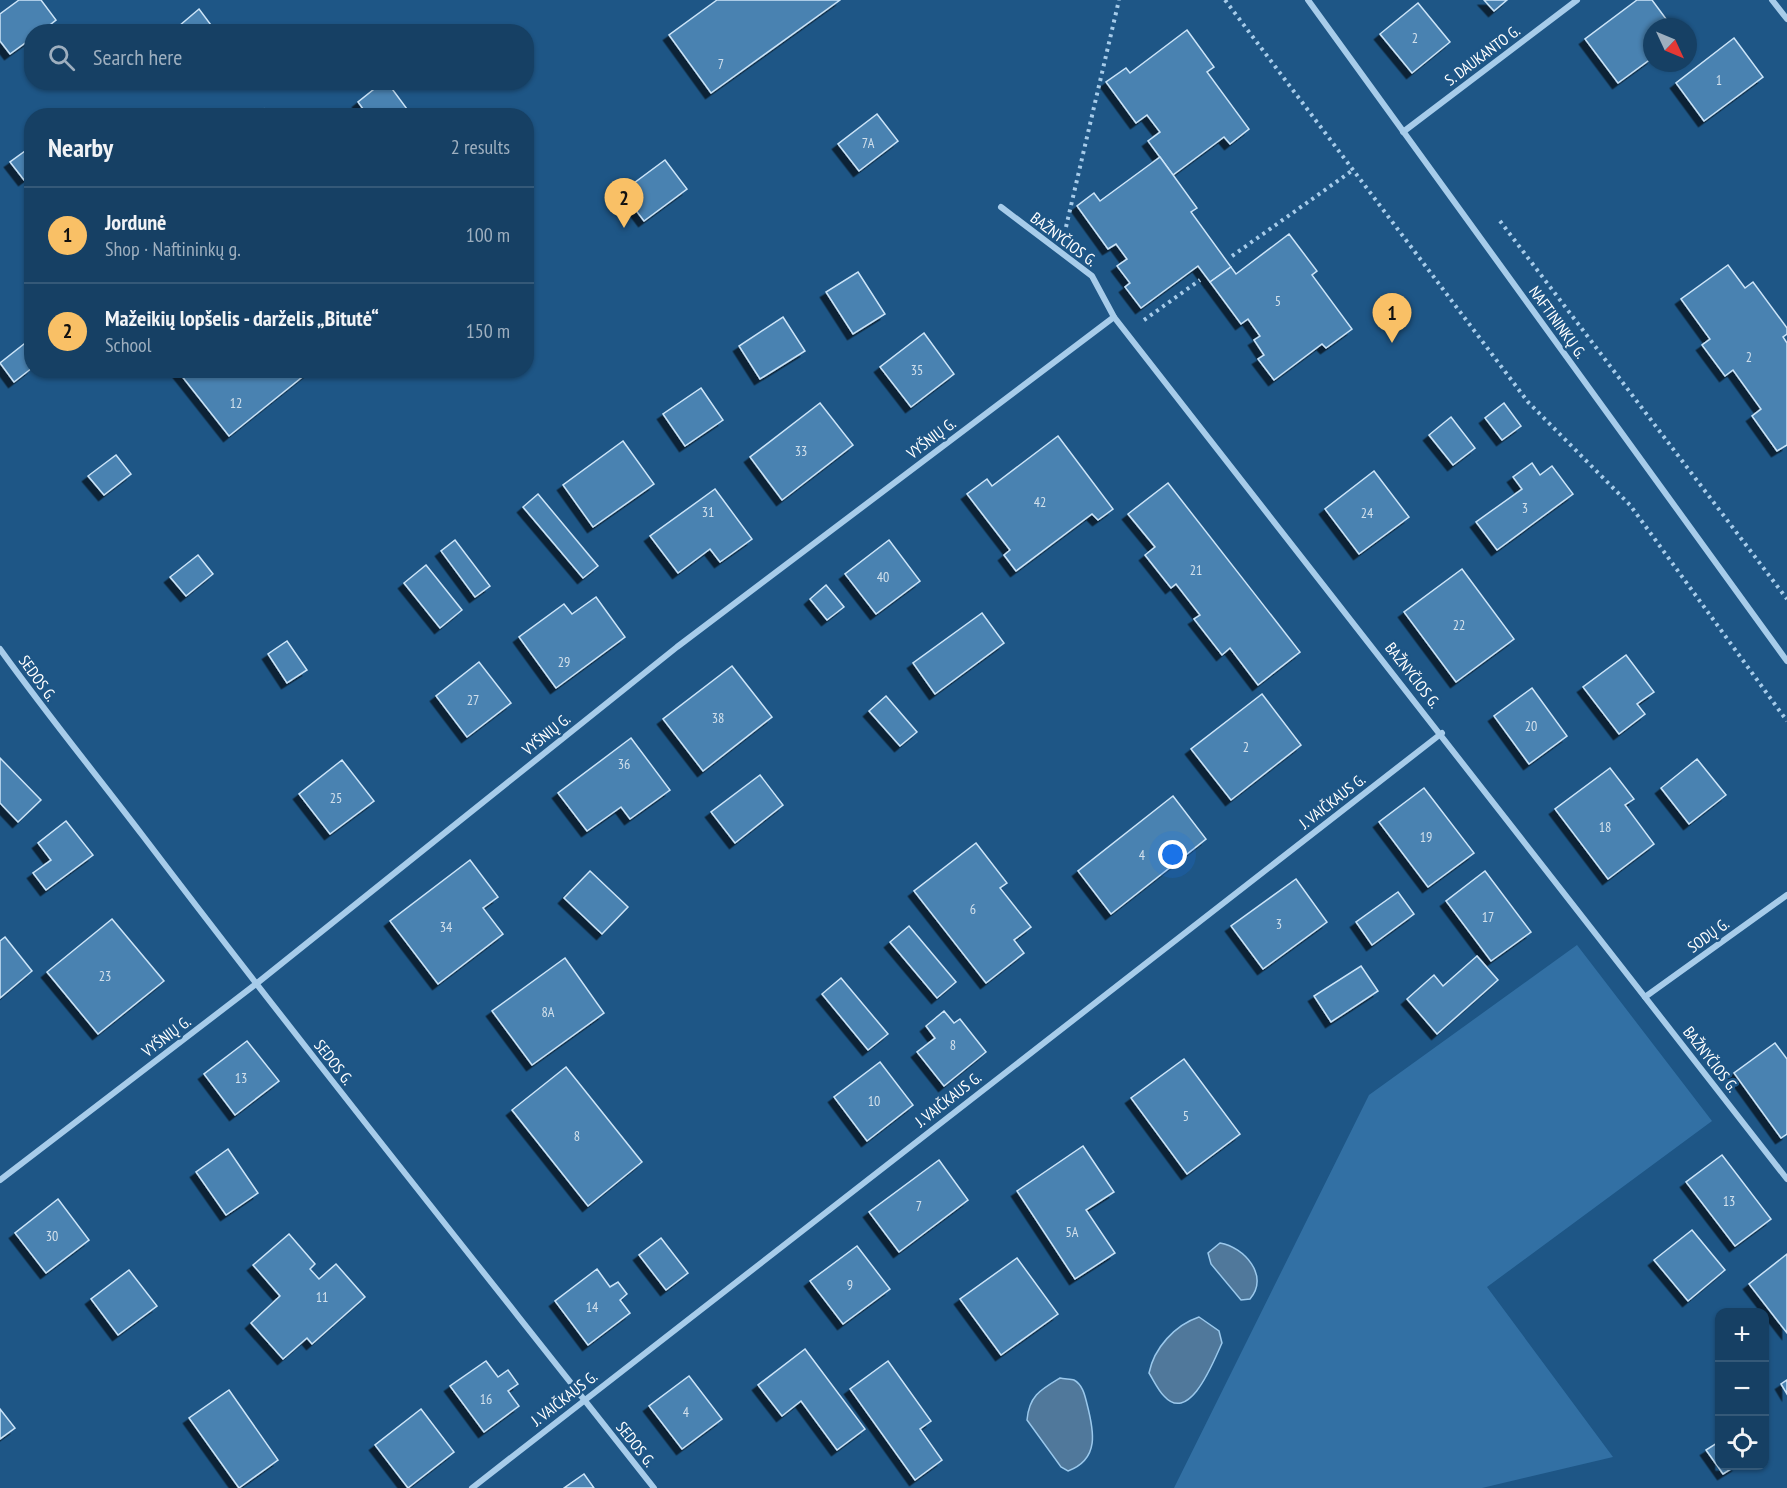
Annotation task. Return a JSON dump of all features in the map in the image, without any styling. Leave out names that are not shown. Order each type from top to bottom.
[{"type":"street","name":"NAFTININKŲ G.","points":[[1308,0],[1787,661]]},
{"type":"street","name":"S. DAUKANTO G.","points":[[1403,132],[1577,0]]},
{"type":"street","points":[[1772,0],[1787,19]]},
{"type":"street","name":"BAŽNYČIOS G.","points":[[1002,207],[1059,254],[1092,276],[1114,316],[1127,333],[1442,733],[1787,1179]]},
{"type":"street","name":"VYŠNIŲ G.","points":[[0,1180],[255,984],[676,647],[1114,316]]},
{"type":"street","name":"SEDOS G.","points":[[0,649],[45,712],[99,778],[255,984],[654,1488]]},
{"type":"street","name":"J. VAIČKAUS G.","points":[[472,1488],[1442,733]]},
{"type":"street","name":"SODŲ G.","points":[[1645,997],[1787,895]]},
{"type":"path","points":[[1059,254],[1119,0]]},
{"type":"path","points":[[1225,0],[1528,402],[1630,505],[1787,721]]},
{"type":"path","points":[[1232,256],[1353,170]]},
{"type":"path","points":[[1493,212],[1787,599]]},
{"type":"path","points":[[1127,333],[1200,280]]},
{"type":"shaded area","points":[[1577,945],[1712,1121],[1487,1287],[1613,1457],[1482,1488],[1174,1488],[1369,1095]]},
{"type":"shaded area","points":[[1220,1243],[1238,1250],[1252,1264],[1257,1281],[1250,1299],[1241,1300],[1211,1264],[1208,1253]]},
{"type":"shaded area","points":[[1199,1317],[1219,1331],[1222,1343],[1200,1387],[1183,1402],[1174,1403],[1162,1394],[1149,1373],[1156,1355],[1167,1339],[1182,1326]]},
{"type":"shaded area","points":[[1060,1378],[1074,1380],[1082,1388],[1093,1434],[1090,1452],[1078,1466],[1068,1471],[1061,1467],[1027,1420],[1033,1399]]},
{"type":"building","points":[[19,0],[41,0],[56,20],[51,24],[24,24],[24,44],[10,54],[0,41],[0,14]]},
{"type":"building","points":[[717,0],[840,0],[711,93],[669,35]]},
{"type":"building","points":[[1484,0],[1507,0],[1494,11]]},
{"type":"building","points":[[1637,0],[1652,0],[1665,18],[1643,18],[1643,65],[1618,83],[1585,39]]},
{"type":"building","points":[[1418,3],[1450,42],[1412,73],[1380,34]]},
{"type":"building","points":[[199,9],[210,24],[181,24]]},
{"type":"building","points":[[1187,30],[1214,67],[1207,72],[1249,129],[1230,144],[1224,137],[1173,175],[1148,141],[1160,132],[1147,115],[1136,123],[1106,82],[1126,68],[1130,73]]},
{"type":"building","points":[[1734,38],[1763,77],[1704,121],[1676,83],[1690,72],[1697,72],[1697,67]]},
{"type":"building","points":[[373,90],[393,90],[406,108],[362,108],[358,102]]},
{"type":"building","points":[[877,114],[898,141],[859,171],[838,144]]},
{"type":"building","points":[[24,152],[24,180],[10,162]]},
{"type":"building","points":[[1160,157],[1197,208],[1191,212],[1231,267],[1210,282],[1198,266],[1141,308],[1125,287],[1130,283],[1117,266],[1127,259],[1116,244],[1108,249],[1077,206],[1094,193],[1100,201]]},
{"type":"building","points":[[665,160],[687,189],[644,221],[622,192]]},
{"type":"building","points":[[1289,234],[1317,271],[1312,275],[1352,329],[1326,348],[1322,344],[1274,380],[1258,359],[1264,355],[1254,340],[1260,336],[1248,319],[1241,324],[1210,282],[1231,267],[1236,274]]},
{"type":"building","points":[[1728,265],[1745,288],[1753,282],[1787,328],[1787,334],[1783,337],[1787,343],[1787,445],[1777,451],[1752,416],[1761,409],[1733,370],[1725,376],[1702,345],[1710,339],[1681,299]]},
{"type":"building","points":[[858,272],[885,314],[853,334],[826,292]]},
{"type":"building","points":[[783,317],[805,351],[760,379],[739,346]]},
{"type":"building","points":[[924,333],[954,374],[911,407],[880,367]]},
{"type":"building","points":[[24,344],[24,374],[14,382],[0,363]]},
{"type":"building","points":[[183,378],[301,378],[229,436]]},
{"type":"building","points":[[701,388],[723,420],[685,446],[663,414]]},
{"type":"building","points":[[820,403],[853,445],[782,500],[750,457]]},
{"type":"building","points":[[1504,403],[1521,426],[1502,440],[1485,418]]},
{"type":"building","points":[[1451,417],[1475,448],[1453,465],[1429,435]]},
{"type":"building","points":[[1058,436],[1113,509],[1098,520],[1092,514],[1016,571],[1004,555],[1010,550],[967,494],[987,479],[992,486]]},
{"type":"building","points":[[623,441],[654,484],[593,527],[563,485]]},
{"type":"building","points":[[116,455],[131,474],[104,495],[88,476]]},
{"type":"building","points":[[1532,463],[1540,475],[1552,466],[1573,494],[1497,550],[1476,522],[1522,489],[1513,477]]},
{"type":"building","points":[[1374,471],[1409,517],[1359,554],[1325,509]]},
{"type":"building","points":[[1168,483],[1300,652],[1258,685],[1230,648],[1222,655],[1194,619],[1200,615],[1176,584],[1171,588],[1145,555],[1155,547],[1128,514]]},
{"type":"building","points":[[715,489],[752,539],[720,562],[710,549],[678,573],[650,536]]},
{"type":"building","points":[[538,494],[598,566],[583,578],[523,507]]},
{"type":"building","points":[[455,540],[490,586],[475,597],[441,551]]},
{"type":"building","points":[[889,540],[920,581],[876,614],[845,574]]},
{"type":"building","points":[[198,555],[213,574],[186,596],[170,577]]},
{"type":"building","points":[[426,565],[462,610],[440,628],[404,583]]},
{"type":"building","points":[[1462,569],[1514,639],[1456,682],[1404,612]]},
{"type":"building","points":[[826,585],[844,607],[827,620],[810,599]]},
{"type":"building","points":[[596,597],[625,637],[556,688],[519,637],[564,604],[572,614]]},
{"type":"building","points":[[982,613],[1004,643],[935,694],[913,663]]},
{"type":"building","points":[[287,641],[307,670],[287,683],[268,654]]},
{"type":"building","points":[[1626,655],[1654,692],[1637,704],[1645,714],[1619,734],[1583,687]]},
{"type":"building","points":[[479,662],[511,703],[467,737],[436,696]]},
{"type":"building","points":[[732,666],[772,717],[703,771],[663,719]]},
{"type":"building","points":[[1532,688],[1567,736],[1529,764],[1494,716]]},
{"type":"building","points":[[1262,694],[1301,745],[1231,800],[1191,749]]},
{"type":"building","points":[[886,696],[917,732],[900,746],[869,711]]},
{"type":"building","points":[[631,738],[670,790],[630,819],[621,807],[587,831],[558,793]]},
{"type":"building","points":[[0,758],[41,800],[18,822],[0,803]]},
{"type":"building","points":[[1697,759],[1726,795],[1689,824],[1661,788]]},
{"type":"building","points":[[342,760],[374,801],[330,834],[299,794]]},
{"type":"building","points":[[1610,768],[1634,799],[1625,805],[1654,844],[1608,879],[1555,809]]},
{"type":"building","points":[[760,775],[783,805],[735,843],[711,812]]},
{"type":"building","points":[[1424,788],[1474,853],[1428,887],[1379,822]]},
{"type":"building","points":[[1173,796],[1206,839],[1111,914],[1078,871]]},
{"type":"building","points":[[66,821],[93,855],[46,890],[33,873],[51,860],[38,843]]},
{"type":"building","points":[[976,843],[1007,883],[1000,888],[1031,927],[1014,940],[1024,953],[986,983],[914,891]]},
{"type":"building","points":[[470,860],[498,897],[483,908],[503,934],[438,984],[390,921]]},
{"type":"building","points":[[590,871],[628,907],[602,934],[564,898]]},
{"type":"building","points":[[1485,871],[1531,932],[1491,961],[1446,901]]},
{"type":"building","points":[[1296,879],[1327,922],[1263,969],[1231,926]]},
{"type":"building","points":[[1398,892],[1414,914],[1372,945],[1356,922]]},
{"type":"building","points":[[112,919],[164,981],[98,1034],[47,972]]},
{"type":"building","points":[[909,926],[956,982],[937,998],[890,942]]},
{"type":"building","points":[[5,937],[32,971],[0,998],[0,941]]},
{"type":"building","points":[[1477,956],[1498,980],[1437,1034],[1407,999],[1434,975],[1443,986]]},
{"type":"building","points":[[565,958],[604,1013],[532,1065],[492,1011]]},
{"type":"building","points":[[1361,966],[1378,991],[1331,1022],[1314,996]]},
{"type":"building","points":[[841,978],[888,1034],[868,1050],[822,994]]},
{"type":"building","points":[[944,1011],[954,1023],[960,1019],[986,1052],[944,1086],[917,1052],[935,1038],[926,1026]]},
{"type":"building","points":[[247,1041],[279,1081],[235,1115],[204,1074]]},
{"type":"building","points":[[1775,1043],[1787,1059],[1787,1134],[1781,1138],[1734,1073]]},
{"type":"building","points":[[1184,1059],[1240,1134],[1187,1174],[1131,1098]]},
{"type":"building","points":[[880,1062],[913,1105],[867,1141],[834,1097]]},
{"type":"building","points":[[566,1067],[642,1162],[588,1206],[512,1110]]},
{"type":"building","points":[[1083,1146],[1114,1192],[1086,1210],[1115,1253],[1075,1279],[1017,1191]]},
{"type":"building","points":[[228,1149],[258,1193],[226,1215],[196,1172]]},
{"type":"building","points":[[1722,1155],[1771,1219],[1735,1246],[1686,1182]]},
{"type":"building","points":[[939,1160],[968,1200],[899,1252],[869,1212]]},
{"type":"building","points":[[58,1199],[89,1240],[46,1273],[15,1233]]},
{"type":"building","points":[[1692,1230],[1725,1270],[1688,1301],[1654,1260]]},
{"type":"building","points":[[289,1234],[315,1264],[310,1269],[319,1279],[336,1264],[365,1297],[312,1344],[307,1338],[283,1359],[251,1323],[280,1296],[253,1265]]},
{"type":"building","points":[[661,1238],[688,1273],[666,1290],[639,1255]]},
{"type":"building","points":[[857,1246],[890,1289],[843,1324],[810,1281]]},
{"type":"building","points":[[1787,1254],[1787,1333],[1769,1308],[1749,1284]]},
{"type":"building","points":[[1017,1258],[1058,1314],[1001,1355],[960,1299]]},
{"type":"building","points":[[597,1269],[610,1287],[618,1282],[627,1294],[620,1300],[630,1313],[588,1345],[555,1301]]},
{"type":"building","points":[[129,1270],[157,1306],[118,1335],[91,1299]]},
{"type":"building","points":[[805,1349],[865,1429],[837,1450],[801,1401],[782,1416],[758,1385]]},
{"type":"building","points":[[486,1361],[498,1377],[508,1370],[518,1384],[508,1391],[519,1406],[484,1432],[450,1386]]},
{"type":"building","points":[[888,1361],[931,1421],[920,1429],[942,1460],[915,1480],[850,1389]]},
{"type":"building","points":[[689,1376],[722,1419],[682,1449],[649,1406]]},
{"type":"building","points":[[1787,1380],[1787,1394],[1781,1384]]},
{"type":"building","points":[[229,1390],[278,1460],[239,1488],[189,1418]]},
{"type":"building","points":[[0,1409],[15,1428],[0,1439]]},
{"type":"building","points":[[421,1409],[454,1452],[408,1488],[375,1445]]},
{"type":"building","points":[[1715,1444],[1715,1463],[1706,1450]]},
{"type":"building","points":[[584,1474],[594,1488],[564,1488]]},
{"type":"place","name":"Mažeikių lopšelis - darželis „Bitutė“","points":[[624,228]]},
{"type":"place","name":"Jordunė","points":[[1392,343]]}]
